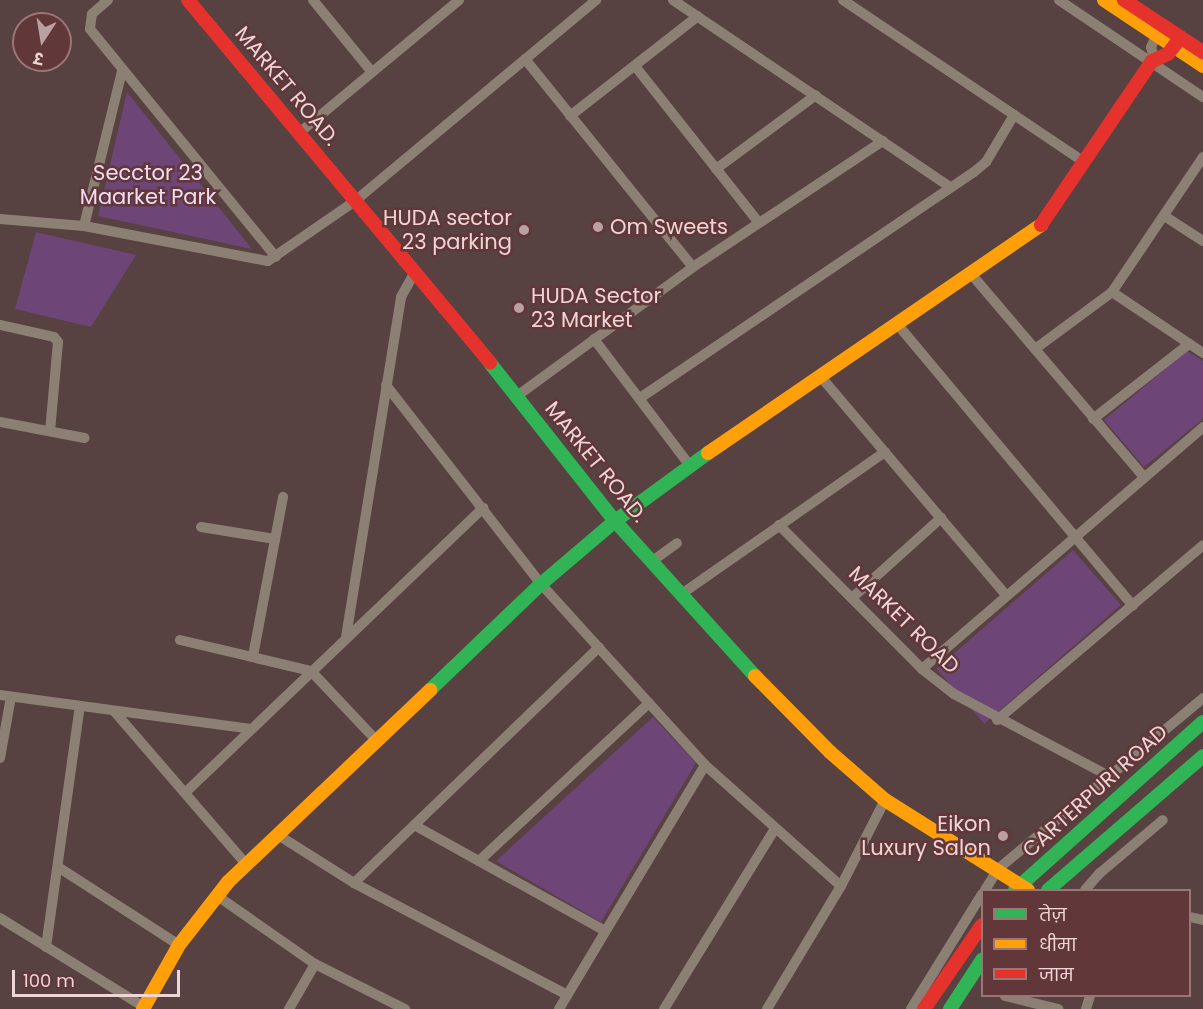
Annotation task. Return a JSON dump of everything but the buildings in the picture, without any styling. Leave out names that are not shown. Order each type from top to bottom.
[{"type":"street","points":[[108,0],[92,14],[90,29],[276,257]]},
{"type":"street","name":"MARKET ROAD.","points":[[188,0],[517,396],[615,521],[776,700],[885,800],[998,869],[1021,889]]},
{"type":"street","points":[[314,0],[372,72]]},
{"type":"street","points":[[299,133],[459,0]]},
{"type":"street","points":[[0,219],[84,226],[260,261],[276,257],[355,201],[596,0]]},
{"type":"street","points":[[673,0],[950,187]]},
{"type":"street","points":[[843,0],[1084,162]]},
{"type":"street","points":[[1059,0],[1153,60],[1203,97]]},
{"type":"street","points":[[1104,0],[1159,30],[1177,42],[1203,66]]},
{"type":"street","points":[[1124,0],[1159,30]]},
{"type":"street","points":[[570,116],[698,16]]},
{"type":"street","points":[[1153,60],[1152,47],[1159,30]]},
{"type":"street","points":[[0,918],[143,1008],[179,945],[216,895],[541,584],[615,521],[690,466],[972,275],[1045,222],[1153,60],[1177,42]]},
{"type":"street","points":[[1177,42],[1203,52]]},
{"type":"street","points":[[525,59],[693,267]]},
{"type":"street","points":[[635,66],[759,223]]},
{"type":"street","points":[[84,226],[122,71]]},
{"type":"street","points":[[716,169],[816,95]]},
{"type":"street","points":[[640,398],[986,162],[1014,115]]},
{"type":"street","points":[[517,396],[693,267],[883,141]]},
{"type":"street","points":[[1035,349],[1112,292],[1166,217],[1203,157]]},
{"type":"street","points":[[1166,217],[1203,241]]},
{"type":"street","points":[[346,637],[401,297],[414,274]]},
{"type":"street","points":[[972,275],[1144,477]]},
{"type":"street","points":[[1112,292],[1203,352]]},
{"type":"street","points":[[0,325],[54,337],[58,342],[50,431]]},
{"type":"street","points":[[898,325],[1133,606]]},
{"type":"street","points":[[594,339],[690,466]]},
{"type":"street","points":[[1094,419],[1189,344]]},
{"type":"street","points":[[820,378],[1006,595]]},
{"type":"street","points":[[386,385],[541,584],[705,765],[774,830],[841,886]]},
{"type":"street","points":[[0,422],[85,438]]},
{"type":"street","points":[[922,669],[1203,427]]},
{"type":"street","points":[[680,595],[885,452]]},
{"type":"street","points":[[253,656],[282,497]]},
{"type":"street","points":[[187,791],[483,508]]},
{"type":"street","points":[[852,598],[941,518]]},
{"type":"street","name":"MARKET ROAD","points":[[779,525],[922,669],[998,720],[1109,776]]},
{"type":"street","points":[[201,527],[275,539]]},
{"type":"street","points":[[651,562],[677,543]]},
{"type":"street","points":[[998,720],[1203,545]]},
{"type":"street","points":[[180,640],[312,671],[377,741]]},
{"type":"street","points":[[354,883],[599,647]]},
{"type":"street","points":[[0,758],[6,696],[251,729]]},
{"type":"street","points":[[986,889],[998,869],[1203,698]]},
{"type":"street","points":[[479,861],[650,703]]},
{"type":"street","points":[[46,947],[80,706]]},
{"type":"street","points":[[114,711],[187,791],[247,865]]},
{"type":"street","name":"CARTERPURI ROAD","points":[[1021,889],[1203,722]]},
{"type":"street","name":"CARTERPURI ROAD","points":[[1050,889],[1203,756]]},
{"type":"street","points":[[559,1009],[705,765]]},
{"type":"street","points":[[767,1009],[841,886],[885,800]]},
{"type":"street","points":[[1087,889],[1100,873],[1163,820]]},
{"type":"street","points":[[414,825],[605,931]]},
{"type":"street","points":[[664,1009],[774,830]]},
{"type":"street","points":[[278,835],[354,883],[567,995]]},
{"type":"street","points":[[58,867],[179,945]]},
{"type":"street","points":[[216,895],[315,964],[405,1009]]},
{"type":"street","points":[[910,1009],[981,897]]},
{"type":"street","points":[[924,1009],[981,926]]},
{"type":"street","points":[[950,1009],[981,962]]},
{"type":"street","points":[[289,1009],[315,964]]},
{"type":"street","points":[[1009,997],[1058,1009]]},
{"type":"green space","name":"Secctor 23 Maarket Park","points":[[127,92],[252,249],[98,216]]},
{"type":"green space","points":[[36,232],[136,255],[91,327],[15,309]]},
{"type":"green space","points":[[1187,351],[1203,361],[1203,419],[1144,467],[1104,420]]},
{"type":"green space","points":[[1073,550],[1121,605],[984,724],[936,669]]},
{"type":"green space","points":[[653,717],[696,763],[601,922],[496,861]]},
{"type":"traffic: fast","points":[[490,363],[615,521],[755,676]]},
{"type":"traffic: fast","points":[[430,690],[541,584],[615,521],[708,453]]},
{"type":"traffic: fast","points":[[1016,889],[1203,722]]},
{"type":"traffic: fast","points":[[1049,889],[1203,756]]},
{"type":"traffic: fast","points":[[950,1009],[981,962]]},
{"type":"traffic: slow","points":[[1104,0],[1203,66]]},
{"type":"traffic: slow","points":[[708,453],[1041,225]]},
{"type":"traffic: slow","points":[[755,676],[830,752],[885,800],[1026,889]]},
{"type":"traffic: slow","points":[[143,1009],[179,945],[228,882],[430,690]]},
{"type":"traffic: jam","points":[[188,0],[490,363]]},
{"type":"traffic: jam","points":[[1124,0],[1203,52]]},
{"type":"traffic: jam","points":[[1041,225],[1152,61],[1168,54],[1181,37]]},
{"type":"traffic: jam","points":[[924,1009],[981,926]]},
{"type":"place","name":"Om Sweets","points":[[598,227]]},
{"type":"place","name":"HUDA sector 23 parking","points":[[524,230]]},
{"type":"place","name":"HUDA Sector 23 Market","points":[[519,308]]},
{"type":"place","name":"Eikon Luxury Salon","points":[[1003,836]]}]
